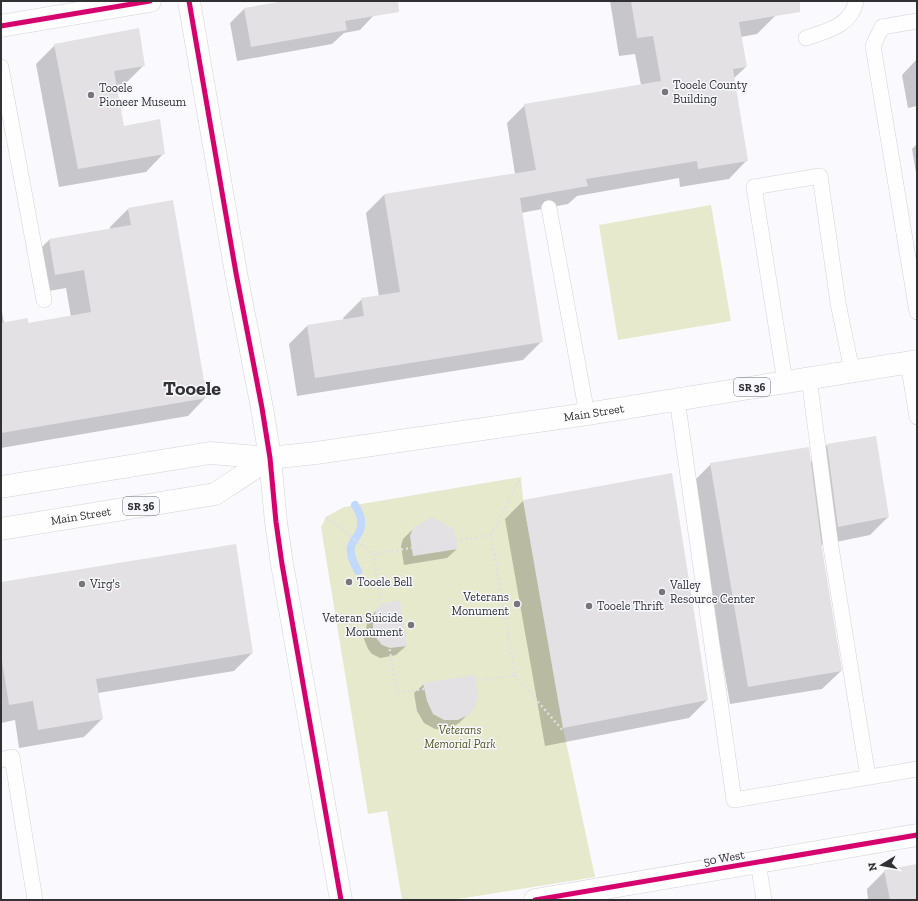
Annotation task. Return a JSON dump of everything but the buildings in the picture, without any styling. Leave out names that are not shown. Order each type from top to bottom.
[{"type":"main road","points":[[1,26],[150,1]]},
{"type":"main road","points":[[189,1],[236,274],[270,458],[276,522],[282,564],[341,900]]},
{"type":"main road","name":"Main Street","points":[[1,487],[210,453],[270,458],[316,453],[587,414],[912,362]]},
{"type":"main road","name":"Main Street","points":[[1,529],[215,494],[270,458]]},
{"type":"main road","name":"50 West","points":[[535,900],[917,835]]},
{"type":"lane","points":[[806,38],[841,25],[855,7],[856,1]]},
{"type":"lane","points":[[917,20],[882,27],[873,46],[917,312]]},
{"type":"lane","points":[[1,67],[44,300]]},
{"type":"lane","points":[[785,382],[754,187],[820,176],[838,303],[852,371]]},
{"type":"lane","points":[[549,208],[587,414]]},
{"type":"lane","points":[[912,362],[917,417]]},
{"type":"lane","points":[[809,378],[831,547],[868,777]]},
{"type":"lane","points":[[677,399],[734,800],[917,769]]},
{"type":"lane","points":[[1,760],[12,757],[35,900]]},
{"type":"lane","points":[[758,862],[764,900]]},
{"type":"path","points":[[521,477],[491,535],[515,675],[564,732]]},
{"type":"path","points":[[326,517],[373,554],[397,693],[515,675]]},
{"type":"path","points":[[373,554],[491,535]]},
{"type":"path","points":[[349,633],[386,627]]},
{"type":"green space","points":[[711,205],[731,321],[618,340],[599,225]]},
{"type":"green space","name":"Veterans Memorial Park","points":[[521,477],[523,500],[563,728],[595,877],[452,900],[402,900],[387,811],[368,814],[321,527],[326,517],[344,507]]},
{"type":"waterway","points":[[355,505],[360,516],[361,528],[351,546],[351,552],[358,571]]},
{"type":"cycle path","points":[[1,26],[150,1]]},
{"type":"cycle path","points":[[189,1],[236,273],[262,408],[270,458],[276,522],[282,564],[341,900]]},
{"type":"cycle path","points":[[535,900],[917,835]]},
{"type":"place","name":"Tooele County Building","points":[[665,92]]},
{"type":"place","name":"Tooele Pioneer Museum","points":[[91,95]]},
{"type":"place","name":"Tooele Bell","points":[[349,582]]},
{"type":"place","name":"Virg's","points":[[82,584]]},
{"type":"place","name":"Valley Resource Center","points":[[662,592]]},
{"type":"place","name":"Veterans Monument","points":[[517,604]]},
{"type":"place","name":"Tooele Thrift","points":[[589,606]]},
{"type":"place","name":"Veteran Suicide Monument","points":[[411,625]]},
{"type":"district","name":"Tooele","points":[[192,388]]}]
